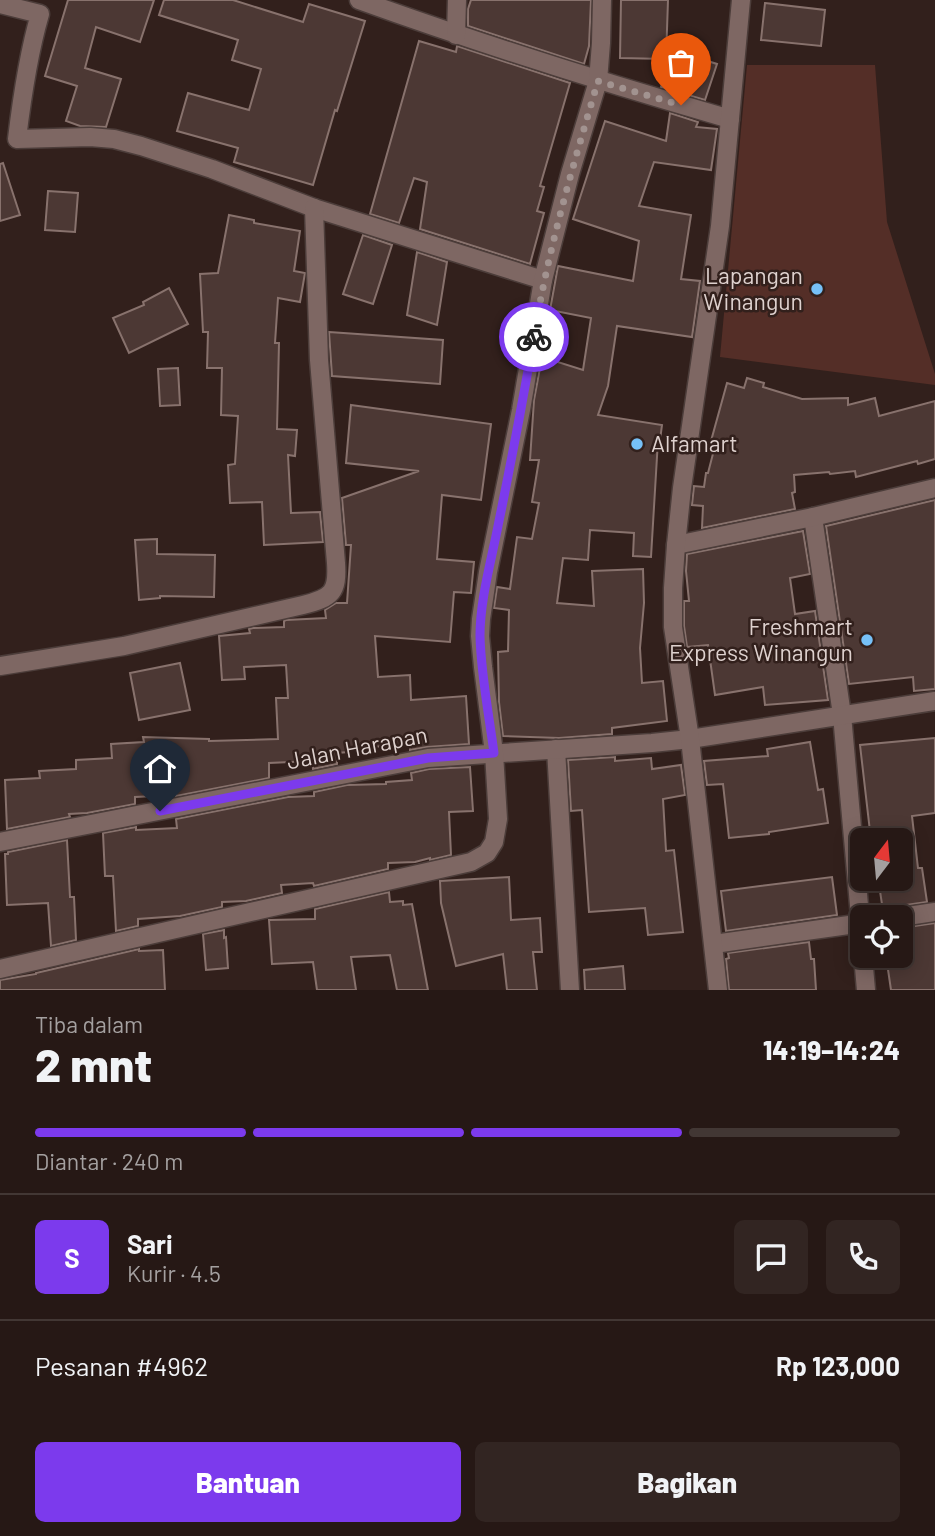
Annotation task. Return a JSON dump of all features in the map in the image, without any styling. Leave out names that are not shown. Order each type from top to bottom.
[{"type":"street","points":[[359,0],[598,81],[730,118]]},
{"type":"street","points":[[456,35],[457,0]]},
{"type":"street","points":[[0,970],[471,862],[487,853],[494,842],[498,820],[494,753],[480,636],[481,619],[543,280],[598,81],[602,0]]},
{"type":"street","points":[[718,990],[690,739],[673,627],[673,588],[676,545],[720,226],[741,0]]},
{"type":"street","points":[[0,4],[40,14],[27,66],[17,139],[90,137],[123,141],[212,169],[314,208],[543,280]]},
{"type":"street","points":[[0,666],[124,646],[303,605],[320,600],[335,587],[336,563],[318,360],[314,208]]},
{"type":"street","points":[[676,545],[813,517],[935,488]]},
{"type":"street","points":[[813,517],[842,715],[860,905]]},
{"type":"street","name":"Jalan Harapan","points":[[0,842],[428,758],[690,739],[935,701]]},
{"type":"street","points":[[556,749],[570,990]]},
{"type":"street","points":[[913,915],[935,912]]},
{"type":"street","points":[[714,944],[850,925]]},
{"type":"street","points":[[864,968],[866,990]]},
{"type":"shaded area","name":"Lapangan Winangun","points":[[747,65],[875,65],[887,222],[935,374],[935,385],[720,357]]},
{"type":"building","points":[[68,0],[154,0],[140,42],[96,27],[85,68],[121,79],[106,127],[80,126],[66,121],[77,86],[45,76]]},
{"type":"building","points":[[164,0],[233,0],[303,22],[309,4],[365,21],[313,185],[234,162],[238,148],[177,131],[188,93],[249,110],[261,69],[232,60],[238,40],[159,15]]},
{"type":"building","points":[[471,0],[591,0],[589,46],[584,64],[468,26]]},
{"type":"building","points":[[621,0],[668,0],[666,59],[620,58]]},
{"type":"building","points":[[765,3],[825,10],[821,46],[761,40]]},
{"type":"building","points":[[419,41],[456,52],[457,46],[570,83],[540,186],[544,187],[537,211],[544,213],[530,264],[420,229],[427,182],[414,178],[399,223],[370,214]]},
{"type":"building","points":[[673,50],[717,64],[705,100],[661,87]]},
{"type":"building","points":[[670,113],[698,122],[696,127],[717,129],[711,170],[654,162],[639,206],[691,215],[681,279],[700,281],[692,337],[617,326],[608,386],[598,415],[662,425],[658,440],[651,557],[633,556],[634,533],[590,530],[588,560],[563,558],[557,603],[594,606],[592,571],[643,569],[644,603],[640,648],[642,683],[663,681],[667,721],[612,728],[612,734],[559,738],[503,736],[498,652],[508,651],[509,610],[494,608],[497,587],[510,589],[517,537],[532,539],[539,503],[532,502],[539,460],[530,460],[534,400],[542,357],[583,370],[591,318],[550,310],[558,266],[633,281],[639,241],[573,219],[605,121],[666,141]]},
{"type":"building","points":[[3,163],[20,215],[0,221],[0,164]]},
{"type":"building","points":[[48,191],[78,193],[75,232],[45,230]]},
{"type":"building","points":[[229,215],[254,220],[254,223],[300,231],[294,271],[305,273],[300,302],[278,298],[275,343],[279,343],[277,429],[297,430],[295,456],[288,455],[291,513],[320,512],[323,542],[264,545],[262,502],[230,503],[228,465],[235,464],[238,416],[221,415],[222,368],[207,368],[208,332],[203,332],[200,274],[218,273]]},
{"type":"building","points":[[363,235],[392,245],[373,304],[343,294]]},
{"type":"building","points":[[417,252],[447,262],[437,325],[407,315]]},
{"type":"building","points":[[169,288],[188,324],[129,353],[113,318],[144,305],[143,302]]},
{"type":"building","points":[[329,332],[443,340],[440,384],[332,376]]},
{"type":"building","points":[[178,368],[180,405],[160,406],[158,369]]},
{"type":"building","points":[[747,378],[764,383],[763,387],[802,399],[848,398],[848,405],[875,398],[879,416],[935,401],[935,459],[856,477],[855,471],[794,475],[795,492],[792,493],[795,509],[702,528],[703,506],[692,505],[694,486],[704,487],[716,442],[711,441],[727,383],[744,388]]},
{"type":"building","points":[[351,405],[491,424],[481,500],[442,495],[437,559],[474,562],[471,593],[454,592],[450,642],[375,636],[378,677],[410,675],[411,700],[466,696],[469,744],[410,750],[410,745],[348,748],[348,752],[337,753],[337,764],[313,769],[312,761],[269,763],[269,778],[176,796],[135,797],[135,804],[69,814],[70,817],[7,829],[5,780],[40,778],[39,771],[76,769],[76,760],[112,758],[111,744],[144,742],[143,737],[209,741],[278,739],[276,698],[288,698],[286,665],[244,667],[245,679],[222,680],[219,636],[250,633],[249,629],[253,628],[284,627],[286,620],[326,618],[325,610],[336,603],[347,603],[351,545],[346,545],[342,498],[419,471],[346,463]]},
{"type":"building","points":[[935,500],[935,689],[914,691],[913,677],[849,684],[826,526]]},
{"type":"building","points":[[803,531],[810,574],[790,578],[795,614],[815,611],[828,700],[765,705],[763,687],[715,695],[708,645],[687,647],[684,601],[689,601],[687,554]]},
{"type":"building","points":[[157,539],[157,554],[215,555],[214,597],[160,596],[139,600],[135,540]]},
{"type":"building","points":[[180,663],[190,710],[139,720],[130,673]]},
{"type":"building","points":[[935,738],[935,813],[912,816],[913,828],[870,828],[860,745]]},
{"type":"building","points":[[810,742],[818,790],[823,789],[828,823],[729,838],[723,784],[707,785],[704,761],[768,756],[767,749]]},
{"type":"building","points":[[615,757],[615,761],[651,758],[652,769],[681,765],[685,795],[663,799],[666,851],[674,850],[683,932],[648,935],[645,908],[589,912],[582,810],[571,811],[568,760]]},
{"type":"building","points":[[470,767],[473,811],[449,812],[451,855],[415,862],[388,863],[388,869],[314,886],[313,883],[281,885],[282,893],[246,901],[222,902],[222,907],[180,916],[138,919],[138,926],[116,931],[113,876],[105,876],[103,833],[136,827],[136,830],[177,828],[176,819],[288,797],[314,796],[314,792],[347,785],[412,780],[411,773],[429,769]]},
{"type":"building","points":[[914,833],[918,868],[922,868],[927,902],[882,905],[880,891],[914,891]]},
{"type":"building","points":[[67,840],[70,897],[74,897],[76,940],[51,946],[48,903],[7,905],[5,854]]},
{"type":"building","points":[[509,877],[511,920],[540,918],[542,952],[533,952],[537,990],[507,990],[503,954],[456,966],[441,903],[440,881]]},
{"type":"building","points":[[832,877],[837,915],[726,931],[721,891]]},
{"type":"building","points":[[389,892],[390,902],[403,901],[403,905],[412,904],[428,990],[397,990],[390,955],[351,957],[356,990],[317,990],[313,962],[272,964],[269,920],[315,919],[315,909]]},
{"type":"building","points":[[935,923],[935,990],[891,990],[888,968],[913,968],[913,926]]},
{"type":"building","points":[[224,930],[228,968],[206,970],[203,934]]},
{"type":"building","points":[[809,942],[811,959],[814,959],[816,990],[729,990],[726,959],[729,958],[728,953]]},
{"type":"building","points":[[139,949],[163,950],[165,990],[0,990],[0,980]]},
{"type":"building","points":[[623,966],[625,990],[585,990],[584,970]]},
{"type":"way so far","points":[[534,337],[543,280],[556,225],[598,81],[681,105]]},
{"type":"place","name":"Lapangan Winangun","points":[[817,289]]},
{"type":"place","name":"Alfamart","points":[[637,444]]},
{"type":"place","name":"Freshmart Express Winangun","points":[[867,640]]},
{"type":"route","points":[[160,811],[428,758],[494,753],[483,667],[481,619],[534,337]]}]
